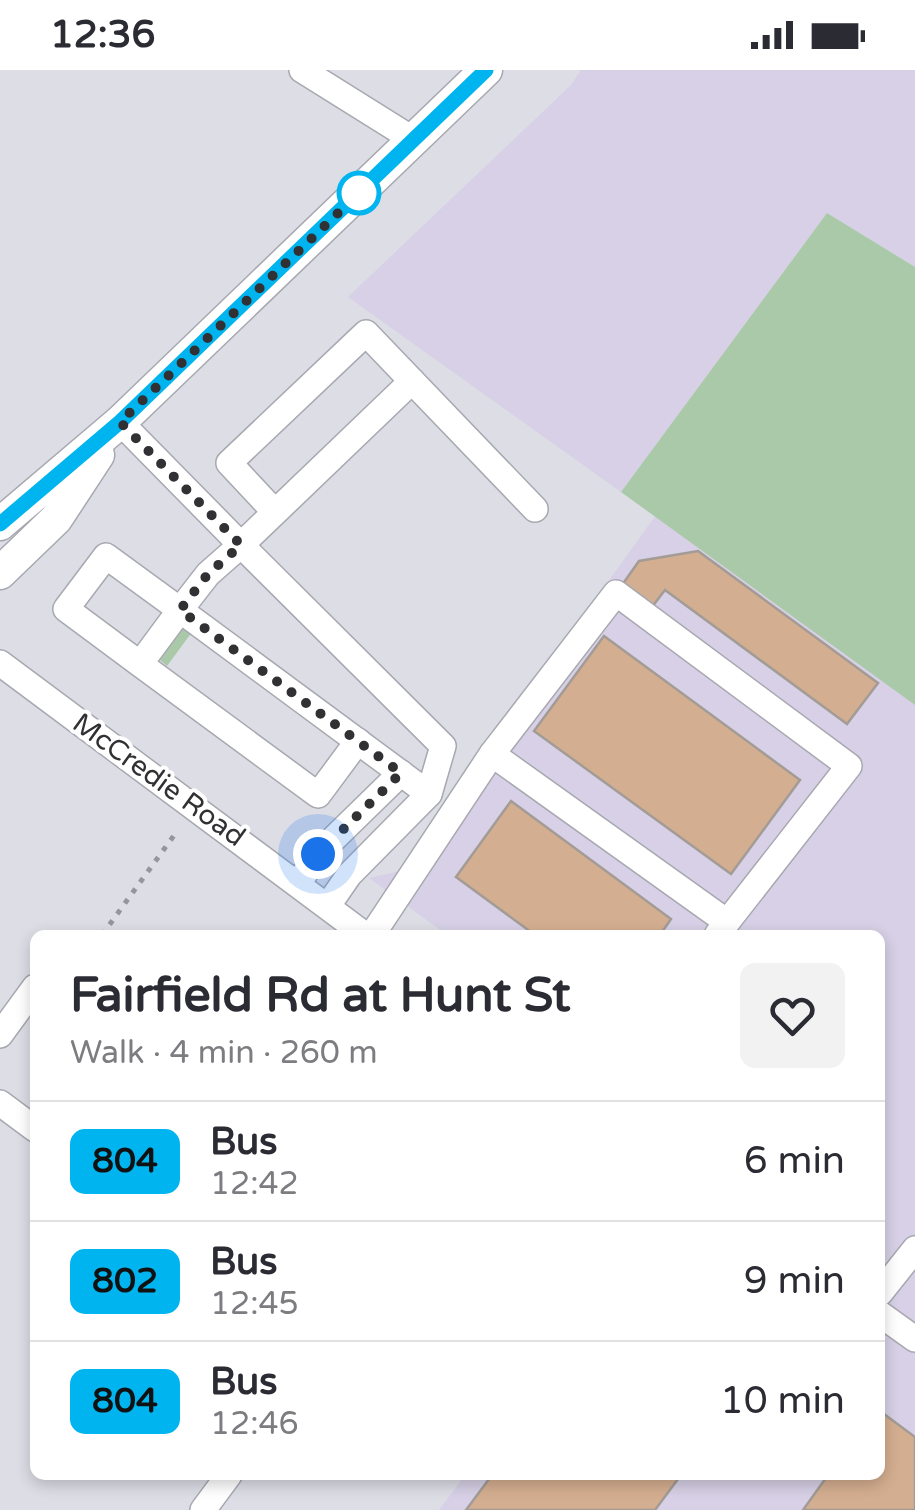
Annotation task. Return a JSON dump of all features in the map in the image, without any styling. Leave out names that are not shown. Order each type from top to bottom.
[{"type":"main road","points":[[0,524],[120,422],[486,70]]},
{"type":"main road","points":[[0,573],[56,519],[120,422]]},
{"type":"street","points":[[302,70],[414,140]]},
{"type":"street","points":[[274,511],[229,463],[366,333],[534,510]]},
{"type":"street","points":[[140,664],[208,574],[412,381]]},
{"type":"street","points":[[120,422],[443,746],[430,794],[348,875],[329,904]]},
{"type":"street","points":[[358,741],[318,795],[66,608],[106,556],[180,610],[358,741],[401,773],[430,794]]},
{"type":"street","points":[[371,930],[492,754],[616,593],[849,766],[722,928],[492,754]]},
{"type":"street","name":"McCredie Road","points":[[0,663],[362,930]]},
{"type":"street","points":[[299,882],[318,854],[401,773]]},
{"type":"street","points":[[0,1035],[30,994]]},
{"type":"street","points":[[0,1103],[30,1125]]},
{"type":"street","points":[[885,1287],[915,1249]]},
{"type":"street","points":[[885,1318],[915,1340]]},
{"type":"street","points":[[204,1510],[225,1480]]},
{"type":"path","points":[[106,930],[175,834]]},
{"type":"shaded area","points":[[581,70],[915,70],[915,267],[827,213],[621,492],[348,297],[571,85]]},
{"type":"shaded area","points":[[656,515],[915,705],[915,1510],[439,1510],[461,1480],[885,1480],[885,930],[440,930],[369,878],[400,871]]},
{"type":"green space","points":[[827,213],[915,267],[915,705],[621,492]]},
{"type":"green space","points":[[184,627],[192,632],[167,666],[160,660]]},
{"type":"building","points":[[698,551],[878,683],[847,724],[665,590],[652,607],[622,585],[639,561]]},
{"type":"building","points":[[604,636],[800,780],[731,874],[534,731]]},
{"type":"building","points":[[511,801],[671,919],[663,930],[528,930],[456,877]]},
{"type":"building","points":[[885,1415],[915,1437],[915,1510],[803,1510],[824,1480],[885,1480]]},
{"type":"building","points":[[488,1480],[677,1480],[655,1510],[466,1510]]},
{"type":"bus line","name":"804","points":[[0,524],[120,422],[486,70]]},
{"type":"route","points":[[318,854],[401,773],[180,610],[208,574],[241,545],[120,422],[359,193]]}]
